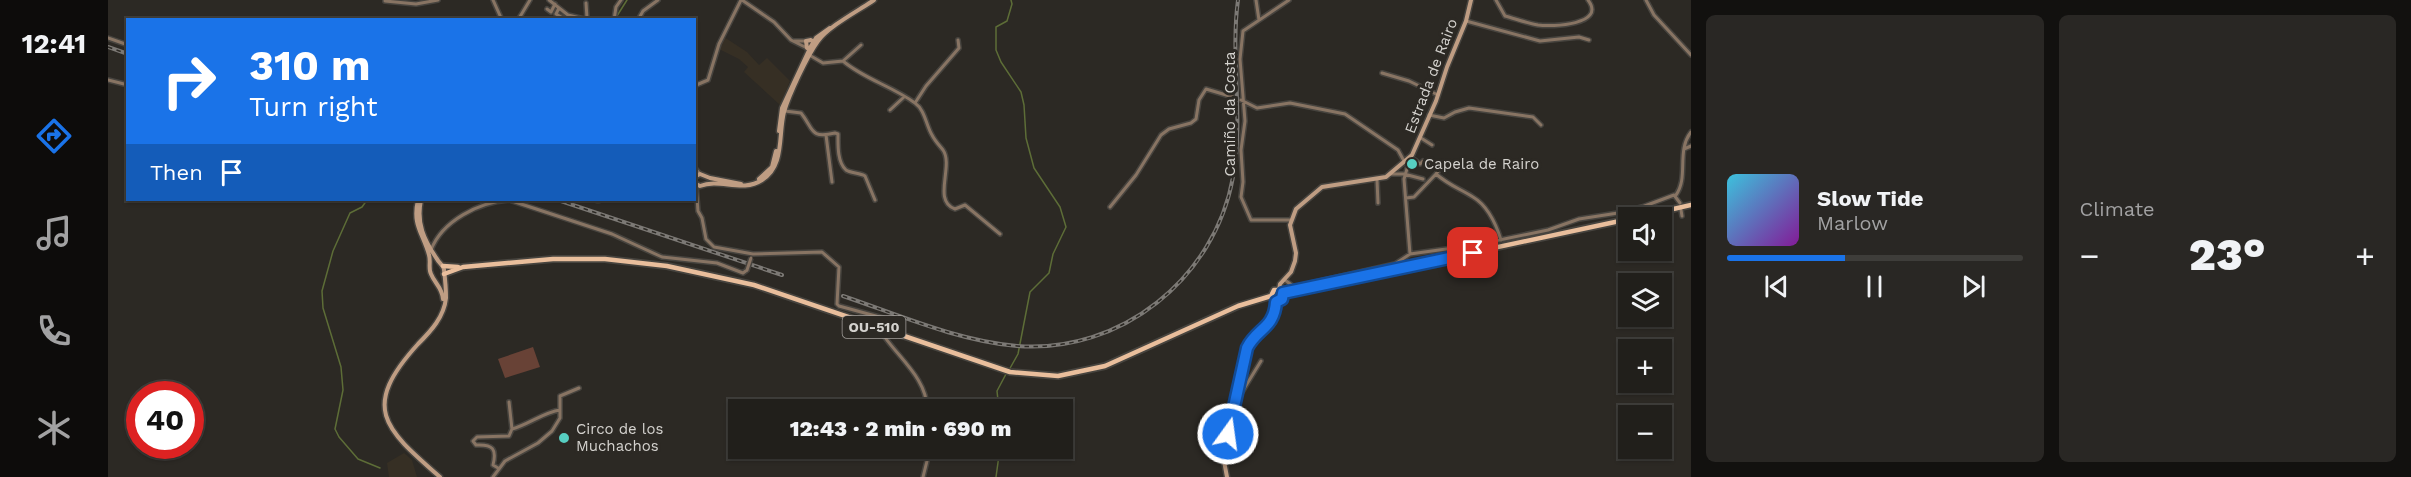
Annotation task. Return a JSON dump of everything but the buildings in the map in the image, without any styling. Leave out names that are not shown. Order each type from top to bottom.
[{"type":"main road","points":[[1672,209],[1691,205]]},
{"type":"main road","name":"OU-510","points":[[464,267],[526,260],[582,258],[679,267],[754,285],[1010,372],[1058,376],[1105,366],[1238,306],[1271,296],[1272,292],[1618,221]]},
{"type":"main road","points":[[441,265],[464,267]]},
{"type":"main road","points":[[444,275],[464,267]]},
{"type":"main road","points":[[1271,296],[1276,302],[1282,299],[1281,291]]},
{"type":"street","points":[[385,1],[416,4],[438,0]]},
{"type":"street","points":[[493,0],[501,18]]},
{"type":"street","points":[[519,18],[530,0]]},
{"type":"street","points":[[549,0],[567,18]]},
{"type":"street","points":[[614,18],[616,7],[621,0]]},
{"type":"street","points":[[639,18],[643,11],[658,0]]},
{"type":"street","points":[[696,85],[708,80],[719,44],[742,0],[774,22],[792,41],[810,51],[823,63],[843,61],[861,45]]},
{"type":"street","points":[[792,41],[813,41],[872,0]]},
{"type":"street","points":[[785,110],[813,41],[872,0]]},
{"type":"street","points":[[1256,0],[1260,20],[1289,0]]},
{"type":"street","name":"Estrada de Rairo","points":[[1290,220],[1296,209],[1322,187],[1354,181],[1377,180],[1389,175],[1408,160],[1438,95],[1466,21],[1471,0]]},
{"type":"street","points":[[1496,0],[1505,16],[1539,25],[1584,22],[1590,16],[1591,7],[1588,0]]},
{"type":"street","points":[[1646,0],[1654,15],[1691,55]]},
{"type":"street","points":[[586,3],[586,18]]},
{"type":"street","points":[[548,9],[551,12],[555,4]]},
{"type":"street","name":"Camiño da Costa","points":[[1260,20],[1243,31],[1240,59],[1244,133],[1241,150],[1243,182],[1241,197],[1251,220],[1290,220]]},
{"type":"street","points":[[1466,21],[1540,41],[1580,37],[1589,40]]},
{"type":"street","points":[[108,38],[126,44]]},
{"type":"street","points":[[915,103],[926,86],[959,48],[958,40]]},
{"type":"street","points":[[813,41],[781,113],[774,161],[766,174],[757,180],[743,184],[697,174],[696,206],[702,218],[705,238],[714,247],[752,256],[822,252],[839,267],[837,304],[883,318],[886,325]]},
{"type":"street","points":[[843,61],[854,70],[890,86],[915,103],[923,113],[932,135],[947,159],[944,199],[947,205],[955,209],[965,205],[1000,234]]},
{"type":"street","points":[[1382,73],[1409,81],[1438,95]]},
{"type":"street","points":[[108,80],[126,84]]},
{"type":"street","points":[[1110,207],[1136,175],[1161,135],[1169,129],[1191,123],[1196,119],[1199,100],[1206,89],[1233,97]]},
{"type":"street","points":[[698,184],[712,182],[732,186],[750,185],[771,173],[777,161],[790,91]]},
{"type":"street","points":[[890,110],[904,97]]},
{"type":"street","points":[[1243,101],[1257,108],[1290,103],[1345,114],[1398,150],[1408,160],[1415,160],[1419,164],[1423,161],[1428,165],[1434,163],[1439,170],[1436,174],[1414,197],[1406,198]]},
{"type":"street","points":[[1429,115],[1444,118],[1469,108],[1492,110],[1533,117],[1541,125]]},
{"type":"street","points":[[785,110],[801,113],[812,132],[826,135],[838,134],[838,147],[843,166],[846,171],[866,176],[876,200]]},
{"type":"street","points":[[1285,279],[1294,287],[1334,276],[1395,264],[1410,255],[1548,230],[1580,219],[1624,212],[1676,196],[1682,186],[1685,141],[1691,132]]},
{"type":"street","points":[[826,135],[832,182]]},
{"type":"street","points":[[1420,138],[1432,145]]},
{"type":"street","points":[[1684,149],[1691,146]]},
{"type":"street","points":[[1408,160],[1404,174],[1407,239],[1410,255]]},
{"type":"street","points":[[1389,175],[1404,174],[1423,179]]},
{"type":"street","points":[[1436,174],[1453,188],[1475,198],[1495,222],[1501,240]]},
{"type":"street","points":[[1377,180],[1378,203]]},
{"type":"street","points":[[1676,196],[1680,203]]},
{"type":"street","points":[[420,201],[420,226],[441,265],[446,296],[433,328],[393,375],[385,403],[385,416],[390,429],[439,477]]},
{"type":"street","points":[[420,201],[417,226],[430,256],[432,267]]},
{"type":"street","points":[[443,306],[442,291],[430,273],[431,250],[438,236],[466,214],[491,203],[503,201]]},
{"type":"street","points":[[512,201],[612,234],[662,257],[717,263],[743,273],[747,270],[752,256]]},
{"type":"street","points":[[1681,210],[1682,216]]},
{"type":"street","points":[[1281,291],[1280,284],[1292,270],[1296,259],[1290,220]]},
{"type":"street","points":[[432,267],[441,265]]},
{"type":"street","points":[[434,278],[444,275]]},
{"type":"street","points":[[1227,477],[1224,461],[1225,446],[1247,348],[1250,342],[1273,320],[1276,302]]},
{"type":"street","points":[[884,336],[913,373],[926,399]]},
{"type":"street","points":[[1237,395],[1242,392],[1261,361]]},
{"type":"street","points":[[493,477],[498,468],[510,457],[538,443],[552,431],[560,418],[560,396],[579,388]]},
{"type":"street","points":[[498,468],[493,465],[495,455],[493,447],[489,444],[476,445],[473,441],[477,437],[509,436],[512,429],[509,402]]},
{"type":"street","points":[[512,429],[552,411],[560,411]]},
{"type":"street","points":[[923,477],[927,459]]},
{"type":"shaded area","points":[[724,37],[747,52],[759,65],[767,58],[790,81],[780,105],[744,72],[748,67],[739,59],[719,49]]},
{"type":"shaded area","points":[[533,347],[540,367],[505,378],[498,359]]},
{"type":"shaded area","points":[[404,453],[412,460],[417,477],[389,477],[387,463]]},
{"type":"waterway","points":[[616,18],[627,0]]},
{"type":"waterway","points":[[1009,370],[1018,354],[1030,292],[1049,273],[1053,254],[1066,227],[1060,207],[1034,168],[1026,138],[1021,92],[1001,62],[996,50],[996,27],[1007,21],[1011,0]]},
{"type":"waterway","points":[[366,201],[362,207],[350,213],[333,251],[322,291],[323,308],[341,367],[343,390],[335,429],[358,459],[380,468]]},
{"type":"waterway","points":[[998,399],[997,391],[1006,374]]},
{"type":"waterway","points":[[996,477],[998,459]]},
{"type":"railway","points":[[843,296],[951,333],[1017,346],[1055,345],[1092,337],[1126,323],[1157,302],[1184,277],[1206,247],[1223,214],[1233,177],[1237,133],[1235,44],[1238,0]]},
{"type":"railway","points":[[108,47],[126,53]]},
{"type":"railway","points":[[561,201],[782,275]]},
{"type":"place","name":"Capela de Rairo","points":[[1412,164]]},
{"type":"place","name":"Circo de los Muchachos","points":[[564,438]]},
{"type":"route","points":[[1228,434],[1247,348],[1250,342],[1273,320],[1276,302],[1282,299],[1283,293],[1473,253]]}]
